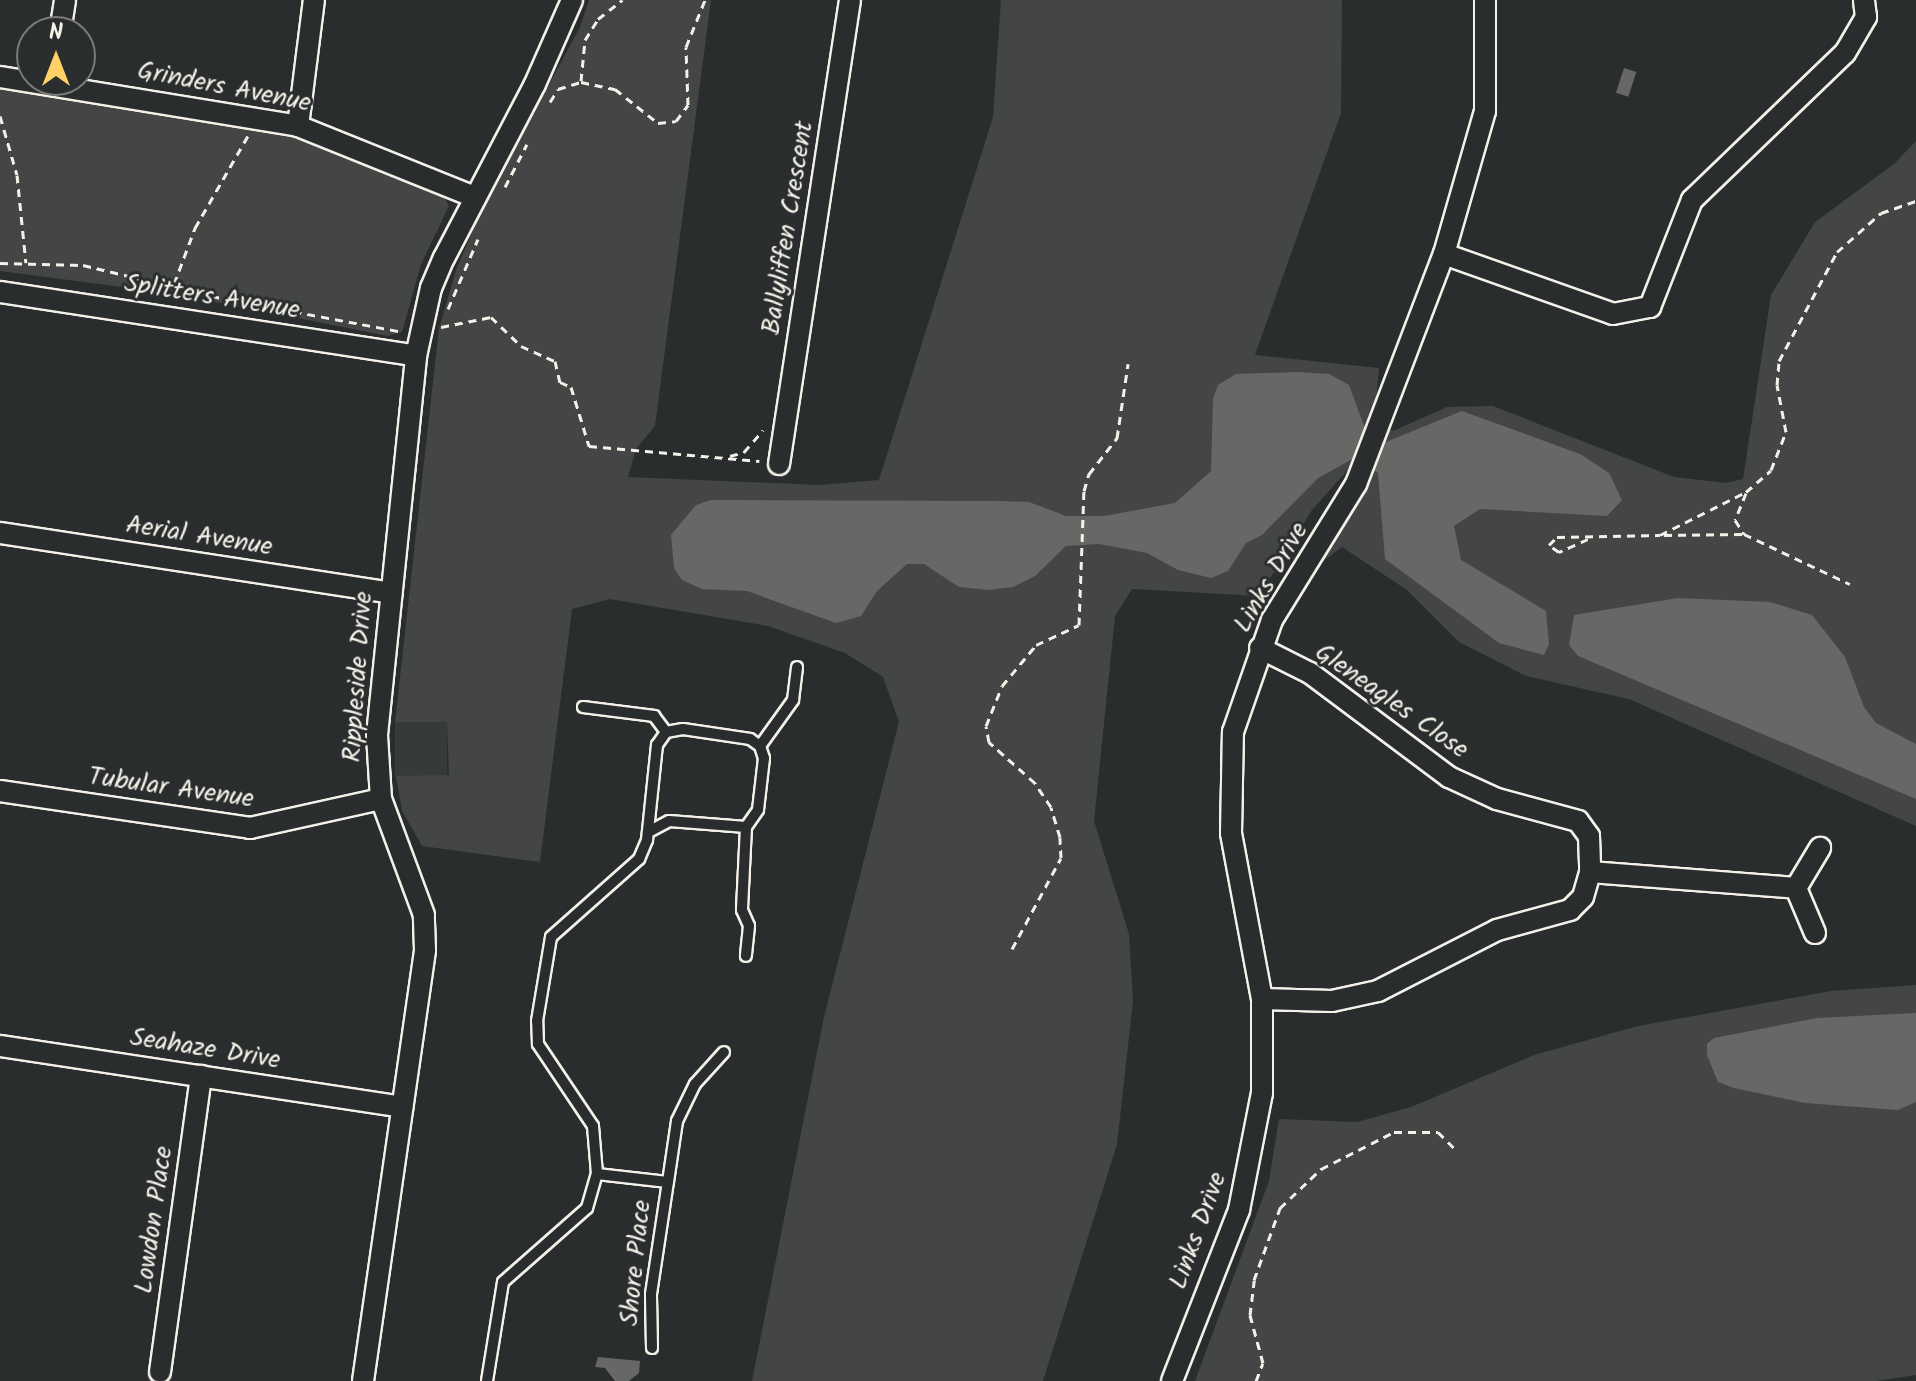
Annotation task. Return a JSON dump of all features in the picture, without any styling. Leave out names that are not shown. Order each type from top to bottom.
[{"type":"street","points":[[298,126],[312,0]]},
{"type":"street","name":"Rippleside Drive","points":[[363,1381],[425,924],[381,799],[377,735],[418,345],[431,288],[535,84],[572,0]]},
{"type":"street","name":"Ballyliffen Crescent","points":[[779,464],[850,0]]},
{"type":"street","name":"Links Drive","points":[[1172,1381],[1227,1243],[1249,1172],[1262,1093],[1262,999],[1231,833],[1233,732],[1260,648],[1283,600],[1356,484],[1382,423],[1444,254],[1485,111],[1485,0]]},
{"type":"street","points":[[1444,254],[1613,314],[1650,307],[1692,200],[1845,53],[1866,17],[1864,0]]},
{"type":"street","name":"Grinders Avenue","points":[[96,90],[298,126],[475,197]]},
{"type":"street","name":"Splitters Avenue","points":[[0,292],[178,319],[418,345]]},
{"type":"street","name":"Aerial Avenue","points":[[0,533],[391,593]]},
{"type":"street","name":"Gleneagles Close","points":[[1260,648],[1310,673],[1449,777],[1497,799],[1578,821],[1589,836],[1590,872]]},
{"type":"street","name":"Tubular Avenue","points":[[0,791],[250,828],[381,799]]},
{"type":"street","points":[[1796,888],[1820,848]]},
{"type":"street","points":[[1262,999],[1332,1001],[1389,987],[1497,930],[1570,910],[1583,897],[1590,872],[1796,888]]},
{"type":"street","points":[[1796,888],[1815,933]]},
{"type":"street","name":"Seahaze Drive","points":[[0,1046],[402,1107]]},
{"type":"street","name":"Lowdon Place","points":[[160,1372],[201,1076]]},
{"type":"lane","points":[[760,746],[793,700],[797,667]]},
{"type":"lane","points":[[583,707],[654,716],[666,732]]},
{"type":"lane","points":[[487,1381],[503,1282],[587,1208],[597,1174],[593,1126],[538,1044],[545,964],[556,928],[631,870],[648,832],[657,745],[666,732],[683,729],[750,739],[760,746],[764,758],[758,810],[746,827],[742,910],[749,926],[746,956]]},
{"type":"lane","points":[[648,832],[669,821],[746,827]]},
{"type":"lane","name":"Shore Place","points":[[652,1348],[651,1294],[677,1121],[695,1084],[724,1052]]},
{"type":"lane","name":"Shore Place","points":[[597,1174],[668,1182]]},
{"type":"path","points":[[581,82],[585,40],[598,19],[622,0]]},
{"type":"path","points":[[542,114],[558,89],[581,82],[615,89],[658,123],[676,121],[688,105],[686,47],[705,0]]},
{"type":"path","points":[[0,116],[17,175],[26,263]]},
{"type":"path","points":[[178,319],[174,284],[214,190],[247,141],[252,117]]},
{"type":"path","points":[[502,191],[529,141]]},
{"type":"path","points":[[1660,535],[1746,492],[1771,470],[1786,432],[1777,385],[1779,361],[1837,252],[1881,213],[1916,201]]},
{"type":"path","points":[[439,328],[481,230]]},
{"type":"path","points":[[0,263],[83,265],[174,284],[211,296],[418,345],[439,328],[491,317],[521,346],[555,361],[560,382],[571,387],[589,446],[779,464]]},
{"type":"path","points":[[1012,949],[1061,858],[1060,837],[1051,807],[1035,783],[989,742],[986,726],[1002,686],[1036,645],[1079,625],[1084,491],[1089,474],[1117,438],[1128,364]]},
{"type":"path","points":[[1744,534],[1735,520],[1746,492]]},
{"type":"path","points":[[1588,539],[1559,552],[1549,545],[1557,537],[1588,539],[1744,534],[1850,584]]},
{"type":"path","points":[[1256,1381],[1263,1363],[1250,1315],[1254,1280],[1280,1208],[1321,1169],[1394,1132],[1438,1132],[1454,1148]]},
{"type":"shaded area","points":[[589,0],[711,0],[655,426],[636,449],[628,477],[820,485],[879,480],[993,117],[1001,0],[1342,0],[1341,113],[1255,355],[1379,368],[1374,420],[1393,431],[1447,407],[1493,406],[1674,477],[1726,483],[1743,479],[1771,295],[1815,222],[1894,164],[1916,141],[1916,826],[1629,699],[1526,676],[1459,642],[1407,590],[1342,547],[1323,561],[1369,470],[1353,464],[1312,510],[1259,596],[1132,589],[1115,616],[1094,821],[1129,934],[1133,1001],[1117,1144],[1043,1381],[752,1381],[824,1017],[899,722],[883,677],[845,653],[768,626],[610,599],[572,609],[540,862],[422,846],[402,811],[396,776],[449,775],[447,722],[395,722],[439,328],[457,267],[484,206],[580,27]]},
{"type":"shaded area","points":[[1624,68],[1636,72],[1628,97],[1616,93]]},
{"type":"shaded area","points":[[0,86],[16,89],[16,96],[60,96],[296,135],[442,193],[449,206],[421,264],[402,332],[388,336],[175,294],[0,271]]},
{"type":"shaded area","points":[[1236,374],[1329,374],[1349,385],[1367,434],[1386,442],[1462,411],[1580,454],[1609,473],[1622,500],[1607,516],[1480,509],[1454,526],[1461,560],[1546,611],[1549,644],[1544,655],[1499,643],[1385,559],[1378,473],[1356,457],[1318,478],[1262,535],[1246,543],[1228,571],[1211,578],[1178,570],[1147,553],[1099,544],[1066,546],[1035,576],[1013,587],[989,590],[959,587],[924,564],[907,564],[877,591],[861,616],[836,623],[747,591],[702,589],[682,580],[674,568],[671,535],[696,505],[711,500],[1029,502],[1066,516],[1104,516],[1175,503],[1211,471],[1213,399],[1218,385]]},
{"type":"shaded area","points":[[1678,598],[1770,602],[1812,615],[1845,657],[1864,707],[1876,723],[1916,744],[1916,799],[1578,656],[1569,645],[1574,615]]},
{"type":"shaded area","points":[[395,722],[447,722],[447,776],[395,776]]},
{"type":"shaded area","points":[[1916,985],[1916,1375],[1876,1381],[1195,1381],[1269,1181],[1279,1119],[1357,1122],[1411,1107],[1534,1055],[1638,1026],[1831,991]]},
{"type":"shaded area","points":[[1916,1013],[1916,1102],[1898,1110],[1805,1103],[1734,1088],[1718,1082],[1707,1055],[1707,1044],[1714,1038],[1817,1018]]},
{"type":"shaded area","points":[[598,1357],[640,1361],[639,1373],[629,1381],[615,1381],[605,1368],[595,1367]]}]
